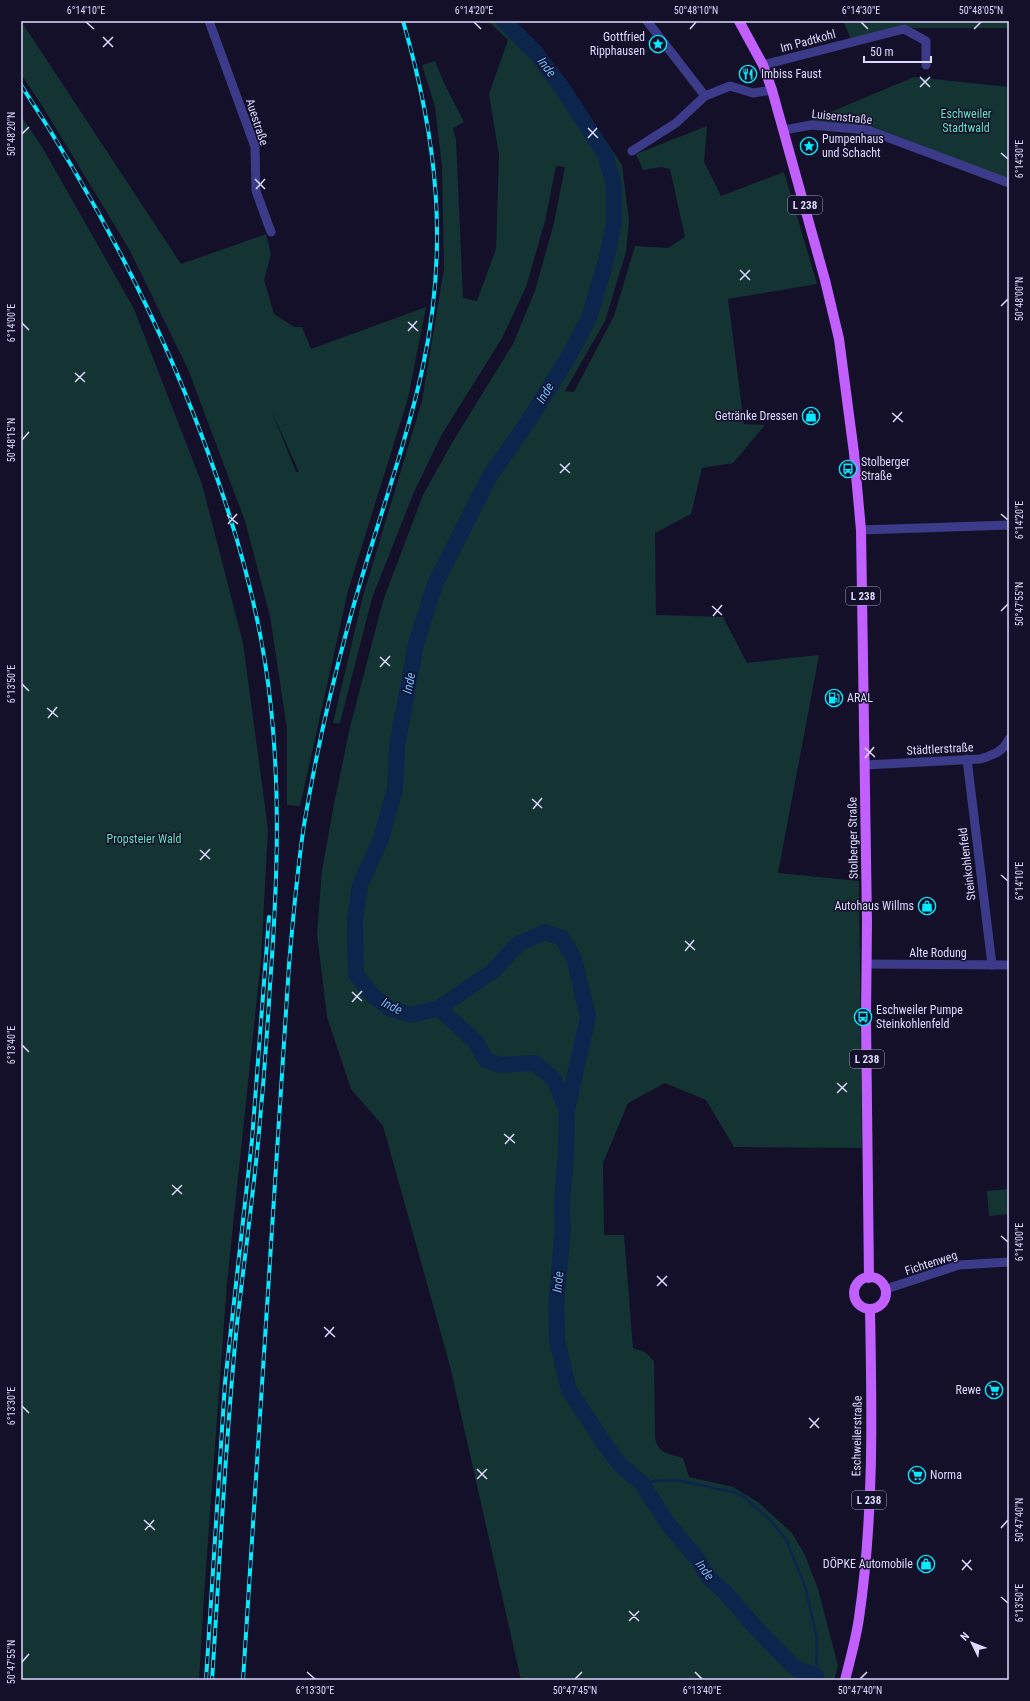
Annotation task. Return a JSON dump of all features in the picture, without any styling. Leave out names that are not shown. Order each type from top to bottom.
[{"type":"main road","name":"L 238","points":[[739,21],[763,65],[784,130]]},
{"type":"main road","name":"Stolberger Straße","points":[[784,130],[825,280],[839,339],[854,453],[861,530],[868,964],[866,1018],[869,1278]]},
{"type":"main road","points":[[869,1278],[878,1279],[886,1289],[886,1297],[882,1304],[878,1307],[870,1309],[859,1305],[855,1296],[856,1286],[860,1282],[869,1278]]},
{"type":"main road","name":"Eschweilerstraße","points":[[845,1680],[859,1619],[868,1543],[870,1309]]},
{"type":"street","name":"Auestraße","points":[[209,21],[255,147],[256,191],[271,232]]},
{"type":"street","points":[[647,21],[705,96]]},
{"type":"street","name":"Im Padtkohl","points":[[763,65],[904,29],[926,41],[926,65]]},
{"type":"street","points":[[632,151],[676,123],[705,96],[730,86],[753,93],[772,90]]},
{"type":"street","name":"Luisenstraße","points":[[784,130],[811,125],[868,130],[1009,183]]},
{"type":"street","points":[[861,530],[1009,525]]},
{"type":"street","name":"Städtlerstraße","points":[[865,765],[980,759],[995,755],[1001,750],[1009,739]]},
{"type":"street","name":"Steinkohlenfeld","points":[[967,759],[992,965]]},
{"type":"street","name":"Alte Rodung","points":[[868,964],[1009,965]]},
{"type":"street","name":"Fichtenweg","points":[[886,1289],[959,1265],[1009,1262]]},
{"type":"green space","points":[[21,21],[181,264],[266,234],[271,254],[264,280],[274,314],[294,327],[302,327],[311,349],[426,307],[408,398],[348,591],[300,806],[287,805],[287,729],[270,616],[245,521],[188,369],[129,249],[43,107],[21,74]],"holes":[[[272,412],[299,472],[296,472]]]},
{"type":"green space","points":[[488,21],[511,21],[540,49],[569,85],[622,165],[629,221],[626,252],[605,321],[565,391],[574,392],[614,316],[635,246],[668,248],[685,237],[670,169],[661,167],[643,170],[636,154],[707,126],[704,162],[721,196],[784,172],[817,284],[728,299],[744,424],[765,425],[733,463],[702,468],[691,514],[655,533],[656,615],[723,617],[747,663],[819,655],[778,873],[859,881],[862,1148],[734,1147],[706,1100],[665,1083],[628,1103],[603,1163],[604,1235],[624,1235],[633,1348],[645,1352],[654,1361],[656,1443],[661,1450],[683,1458],[689,1477],[733,1487],[758,1502],[792,1533],[805,1555],[818,1589],[838,1666],[834,1680],[521,1680],[450,1366],[383,1126],[351,1089],[327,1017],[317,934],[322,870],[350,727],[383,601],[423,495],[452,443],[513,344],[535,291],[554,223],[565,167],[556,166],[545,221],[526,287],[502,338],[442,434],[414,492],[372,598],[340,723],[333,723],[363,596],[422,401],[444,269],[442,166],[435,107],[422,65],[435,61],[444,83],[464,122],[453,128],[456,140],[463,298],[477,301],[496,249],[499,155],[489,94],[508,40]]},
{"type":"green space","points":[[843,21],[1009,21],[1009,28],[903,28],[851,39]]},
{"type":"green space","name":"Eschweiler Stadtwald","points":[[914,77],[1009,87],[1009,180],[869,125],[809,121]]},
{"type":"green space","name":"Propsteier Wald","points":[[21,116],[42,147],[134,309],[202,484],[243,643],[268,829],[261,959],[227,1283],[199,1680],[21,1680]]},
{"type":"green space","points":[[1009,1189],[1009,1214],[989,1216],[987,1191]]},
{"type":"waterway","name":"Inde","points":[[504,21],[536,53],[563,89],[605,154],[614,184],[614,222],[606,261],[589,318],[566,361],[529,420],[490,476],[435,584],[416,644],[397,746],[395,789],[381,839],[360,885],[355,919],[356,974],[371,994],[389,1008],[411,1015],[439,1008],[493,971],[518,944],[545,932],[562,938],[574,958],[588,1017],[567,1110],[566,1154],[562,1205],[563,1229],[556,1304],[557,1340],[569,1390],[621,1466],[641,1482],[668,1524],[696,1557],[709,1578],[724,1591],[756,1628],[795,1668],[816,1676],[815,1680]]},
{"type":"waterway","points":[[439,1008],[476,1042],[486,1060],[500,1065],[535,1063],[554,1079],[567,1110]]},
{"type":"waterway","points":[[641,1482],[677,1480],[733,1492],[743,1496],[770,1520],[786,1539],[806,1589],[817,1639],[816,1676]]},
{"type":"railway","points":[[243,1680],[289,965],[295,895],[304,825],[318,750],[341,651],[357,593],[397,464],[423,366],[431,321],[436,278],[436,192],[431,150],[415,64],[403,21]]},
{"type":"railway","points":[[21,85],[51,131],[106,226],[178,375],[217,478],[239,546],[261,638],[270,702],[274,743],[277,824],[273,945],[258,1143],[233,1368],[212,1680]]},
{"type":"railway","points":[[206,1680],[225,1383],[252,1140],[269,917]]},
{"type":"place","name":"Gottfried Ripphausen","points":[[658,44]]},
{"type":"place","name":"Imbiss Faust","points":[[748,74]]},
{"type":"place","name":"Pumpenhaus und Schacht","points":[[809,146]]},
{"type":"place","name":"Getränke Dressen","points":[[811,416]]},
{"type":"place","name":"Stolberger Straße","points":[[848,469]]},
{"type":"place","name":"ARAL","points":[[834,698]]},
{"type":"place","name":"Autohaus Willms","points":[[927,906]]},
{"type":"place","name":"Eschweiler Pumpe Steinkohlenfeld","points":[[863,1017]]},
{"type":"place","name":"Rewe","points":[[994,1390]]},
{"type":"place","name":"Norma","points":[[917,1475]]},
{"type":"place","name":"DÖPKE Automobile","points":[[926,1564]]}]
